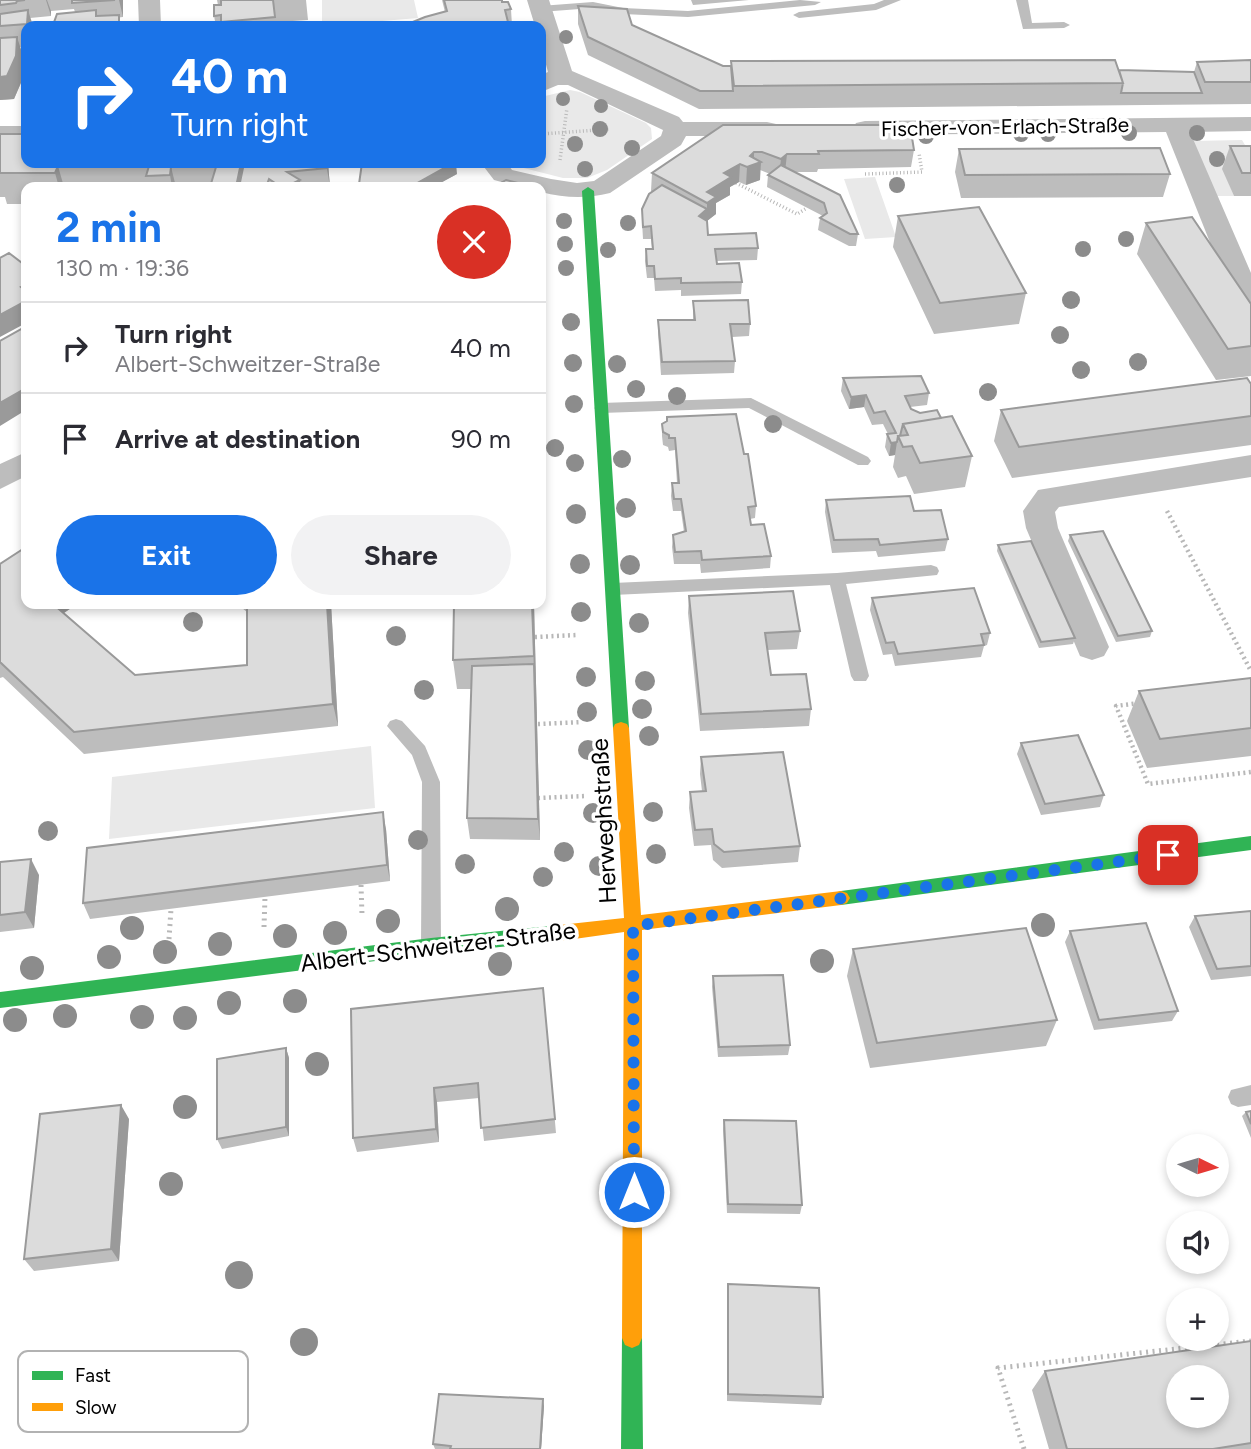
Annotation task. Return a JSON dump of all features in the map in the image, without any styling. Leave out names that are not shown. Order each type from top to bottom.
[{"type":"street","points":[[149,0],[150,21]]},
{"type":"street","points":[[546,49],[551,81],[581,81],[670,122],[676,130]]},
{"type":"street","name":"Fischer-von-Erlach-Straße","points":[[838,128],[1251,124]]},
{"type":"street","points":[[1175,125],[1236,270],[1251,294]]},
{"type":"street","points":[[676,130],[797,129]]},
{"type":"street","points":[[546,186],[588,191],[601,188],[672,140],[676,130]]},
{"type":"street","points":[[0,133],[21,133]]},
{"type":"street","points":[[493,175],[526,182]]},
{"type":"street","name":"Herweghstraße","points":[[588,191],[633,926],[632,1449]]},
{"type":"street","points":[[0,478],[21,465]]},
{"type":"street","points":[[1093,647],[1042,528],[1040,511],[1049,498],[1251,466]]},
{"type":"street","name":"Albert-Schweitzer-Straße","points":[[0,1000],[432,946],[633,926],[1251,844]]},
{"type":"lane","points":[[673,13],[684,22],[707,24],[876,7],[895,0]]},
{"type":"lane","points":[[1022,0],[1027,27],[1065,25]]},
{"type":"lane","points":[[539,4],[596,2],[623,11],[673,13],[815,2]]},
{"type":"lane","points":[[601,408],[751,402],[863,461]]},
{"type":"lane","points":[[613,589],[838,579],[931,571]]},
{"type":"lane","points":[[838,579],[860,677]]},
{"type":"lane","points":[[396,726],[419,751],[430,782],[432,946]]},
{"type":"path","points":[[559,164],[567,108]]},
{"type":"path","points":[[546,134],[617,128]]},
{"type":"path","points":[[865,174],[922,172],[918,150]]},
{"type":"path","points":[[736,183],[797,214],[807,208]]},
{"type":"path","points":[[1151,481],[1251,671]]},
{"type":"path","points":[[535,637],[577,635]]},
{"type":"path","points":[[1143,702],[1116,706],[1148,784],[1251,772]]},
{"type":"path","points":[[538,724],[583,722]]},
{"type":"path","points":[[538,798],[586,796]]},
{"type":"path","points":[[361,885],[363,921]]},
{"type":"path","points":[[264,932],[265,897]]},
{"type":"path","points":[[169,943],[171,909]]},
{"type":"path","points":[[1024,1449],[998,1368],[1251,1341]]},
{"type":"shaded area","points":[[322,0],[414,0],[418,18],[382,21],[322,21]]},
{"type":"shaded area","points":[[570,90],[580,92],[646,123],[651,128],[652,139],[607,170],[587,178],[563,178],[524,168],[546,168],[546,96]]},
{"type":"shaded area","points":[[1242,140],[1251,155],[1223,169],[1234,196],[1213,196],[1193,141]]},
{"type":"shaded area","points":[[875,177],[896,237],[865,239],[844,179]]},
{"type":"shaded area","points":[[371,746],[375,808],[109,839],[112,777]]},
{"type":"building","points":[[0,0],[25,0],[0,5]]},
{"type":"building","points":[[72,0],[115,0],[72,3]]},
{"type":"building","points":[[221,0],[273,0],[275,17],[221,21],[221,15],[214,16],[214,5],[221,5]]},
{"type":"building","points":[[444,0],[502,0],[508,2],[511,9],[505,10],[508,21],[415,21],[447,11]]},
{"type":"building","points":[[578,6],[627,9],[632,25],[723,66],[731,66],[733,91],[700,91],[588,37]]},
{"type":"building","points":[[28,10],[27,21],[21,21],[21,24],[0,26],[0,14]]},
{"type":"building","points":[[96,10],[96,16],[119,15],[119,21],[54,21],[57,14]]},
{"type":"building","points":[[17,37],[16,56],[7,76],[0,77],[0,38]]},
{"type":"building","points":[[1115,60],[1123,83],[734,86],[731,61]]},
{"type":"building","points":[[1251,60],[1251,82],[1205,82],[1197,62]]},
{"type":"building","points":[[1119,70],[1194,72],[1202,93],[1121,93],[1123,83]]},
{"type":"building","points":[[723,125],[910,125],[914,150],[818,151],[819,154],[787,154],[781,159],[754,152],[750,156],[761,162],[747,167],[740,164],[724,173],[731,177],[707,192],[716,197],[707,203],[652,173]]},
{"type":"building","points":[[0,134],[21,134],[21,168],[57,168],[55,173],[0,173]]},
{"type":"building","points":[[1230,146],[1251,146],[1251,173],[1242,173]]},
{"type":"building","points":[[1160,148],[1170,174],[965,175],[959,149]]},
{"type":"building","points":[[781,165],[840,195],[858,234],[850,234],[820,218],[827,213],[824,203],[768,175]]},
{"type":"building","points":[[148,168],[171,168],[170,175],[146,176]]},
{"type":"building","points":[[216,168],[240,168],[237,182],[212,182]]},
{"type":"building","points":[[243,168],[327,168],[287,172],[300,180],[296,182],[274,182],[269,179],[268,182],[240,182]]},
{"type":"building","points":[[361,168],[444,168],[419,182],[359,182]]},
{"type":"building","points":[[662,185],[707,209],[699,216],[707,221],[708,235],[756,233],[758,248],[715,249],[717,264],[739,263],[742,282],[681,283],[681,278],[655,279],[654,266],[647,266],[646,249],[653,249],[651,226],[643,227],[642,209],[649,194]]},
{"type":"building","points":[[979,207],[1026,293],[940,303],[898,216]]},
{"type":"building","points":[[1192,217],[1251,304],[1251,346],[1228,349],[1146,223]]},
{"type":"building","points":[[9,253],[21,262],[21,304],[0,315],[0,258]]},
{"type":"building","points":[[748,300],[750,324],[730,324],[735,361],[662,362],[658,320],[695,320],[693,301]]},
{"type":"building","points":[[21,329],[21,391],[0,403],[0,341]]},
{"type":"building","points":[[921,376],[929,393],[905,396],[911,409],[920,413],[937,410],[941,418],[903,424],[897,442],[891,443],[887,434],[896,433],[885,411],[874,413],[866,395],[851,397],[843,378]]},
{"type":"building","points":[[1247,378],[1251,384],[1251,416],[1019,447],[1001,410]]},
{"type":"building","points":[[736,414],[744,454],[748,454],[756,506],[748,507],[751,525],[764,524],[771,556],[702,560],[701,551],[675,552],[673,535],[686,531],[681,499],[674,499],[672,483],[679,483],[675,438],[669,438],[669,435],[663,432],[662,424],[667,421],[667,417]]},
{"type":"building","points":[[952,416],[972,456],[920,463],[912,446],[903,447],[898,436],[908,435],[903,424]]},
{"type":"building","points":[[910,496],[914,511],[941,510],[948,539],[880,545],[878,539],[834,540],[826,500]]},
{"type":"building","points":[[1103,531],[1152,631],[1118,636],[1070,535]]},
{"type":"building","points":[[1031,541],[1075,638],[1041,642],[998,545]]},
{"type":"building","points":[[21,550],[21,609],[59,609],[135,675],[247,665],[247,609],[327,609],[333,704],[74,732],[0,662],[0,564]]},
{"type":"building","points":[[974,588],[990,633],[981,634],[984,645],[898,654],[894,642],[886,643],[872,598]]},
{"type":"building","points":[[793,591],[800,631],[765,633],[771,675],[806,674],[811,709],[701,714],[689,596]]},
{"type":"building","points":[[454,609],[532,609],[534,656],[453,660]]},
{"type":"building","points":[[534,664],[538,819],[467,818],[472,666]]},
{"type":"building","points":[[1251,678],[1251,728],[1160,739],[1139,691]]},
{"type":"building","points":[[1078,735],[1104,795],[1045,804],[1021,743]]},
{"type":"building","points":[[783,752],[800,846],[724,852],[714,844],[712,829],[695,830],[690,792],[706,791],[701,757]]},
{"type":"building","points":[[383,812],[387,865],[83,903],[87,848]]},
{"type":"building","points":[[31,859],[25,912],[0,915],[0,862]]},
{"type":"building","points":[[1251,911],[1251,966],[1217,969],[1195,916]]},
{"type":"building","points":[[1146,923],[1178,1011],[1099,1020],[1070,931]]},
{"type":"building","points":[[1026,928],[1057,1020],[877,1043],[853,949]]},
{"type":"building","points":[[783,975],[790,1045],[719,1047],[713,976]]},
{"type":"building","points":[[543,988],[555,1119],[481,1128],[478,1083],[434,1088],[436,1129],[353,1138],[351,1009]]},
{"type":"building","points":[[286,1048],[286,1127],[217,1139],[217,1059]]},
{"type":"building","points":[[121,1105],[111,1249],[24,1259],[40,1114]]},
{"type":"building","points":[[1251,1111],[1251,1124],[1246,1112]]},
{"type":"building","points":[[724,1120],[796,1121],[802,1205],[728,1204]]},
{"type":"building","points":[[728,1284],[819,1288],[823,1397],[728,1394]]},
{"type":"building","points":[[1251,1341],[1251,1443],[1213,1449],[1067,1449],[1045,1371],[1182,1351],[1229,1351],[1229,1344]]},
{"type":"building","points":[[439,1394],[543,1399],[540,1449],[450,1449],[451,1446],[433,1444]]},
{"type":"traffic: fast","points":[[588,191],[621,728]]},
{"type":"traffic: fast","points":[[841,898],[1251,843]]},
{"type":"traffic: fast","points":[[0,1000],[431,946],[560,933]]},
{"type":"traffic: fast","points":[[632,1338],[632,1449]]},
{"type":"traffic: slow","points":[[621,728],[633,926],[632,1338]]},
{"type":"traffic: slow","points":[[560,933],[841,898]]},
{"type":"route","points":[[634,1192],[633,926],[1168,855]]}]
